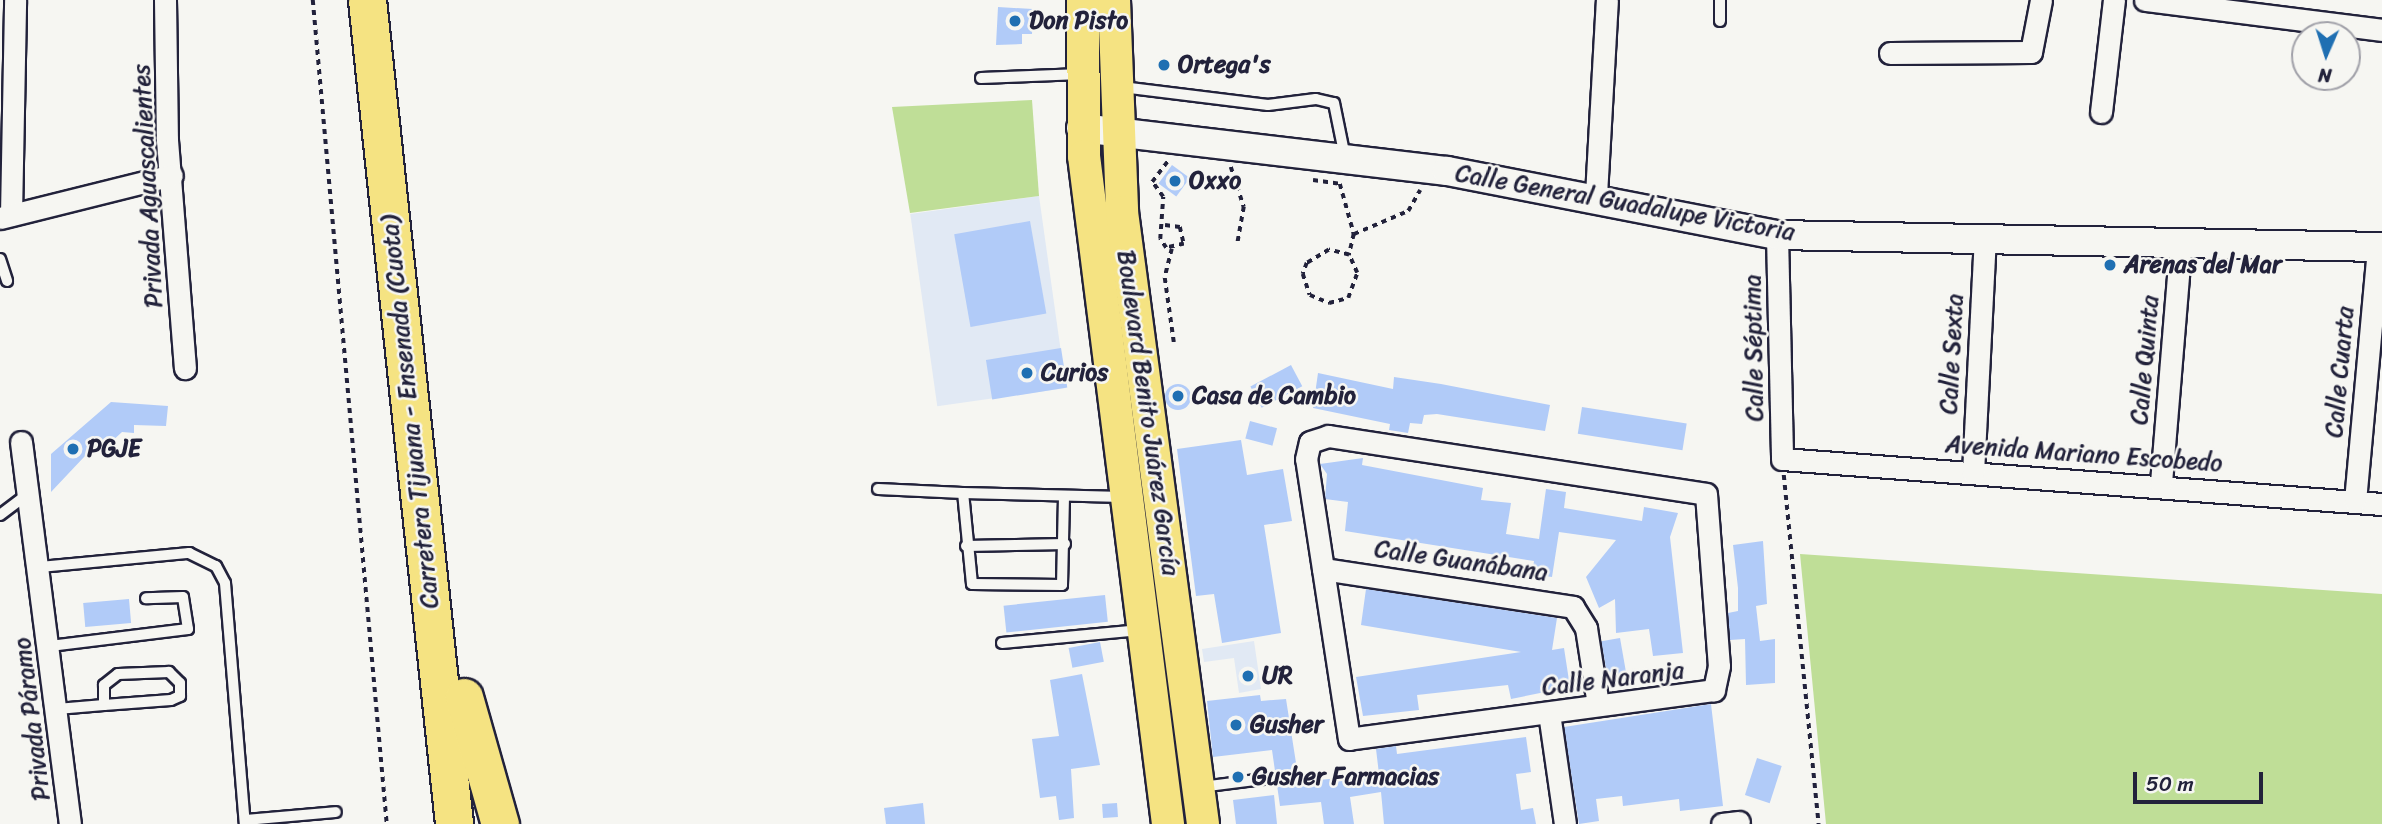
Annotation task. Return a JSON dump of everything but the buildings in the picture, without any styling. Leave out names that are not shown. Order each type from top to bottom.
[{"type":"highway","name":"Carretera Tijuana - Ensenada (Cuota)","points":[[367,0],[452,699],[474,824]]},
{"type":"highway","name":"Carretera Tijuana - Ensenada (Cuota)","points":[[391,0],[452,699],[454,824]]},
{"type":"highway","points":[[430,824],[452,699]]},
{"type":"highway","points":[[452,699],[500,824]]},
{"type":"main road","name":"Boulevard Benito Juárez García","points":[[1083,0],[1081,128],[1125,498],[1168,824]]},
{"type":"main road","name":"Boulevard Benito Juárez García","points":[[1114,0],[1115,130],[1203,824]]},
{"type":"street","points":[[15,0],[6,217],[172,175]]},
{"type":"street","name":"Privada Aguascalientes","points":[[165,0],[172,175],[185,368]]},
{"type":"street","points":[[1596,195],[1606,0]]},
{"type":"street","points":[[1890,53],[2031,52],[2038,46],[2041,0]]},
{"type":"street","points":[[2101,112],[2114,0]]},
{"type":"street","points":[[2145,0],[2382,30]]},
{"type":"street","name":"Calle General Guadalupe Victoria","points":[[1081,128],[1115,130],[1225,158],[1345,157],[1447,171],[1596,195],[1777,234],[2380,247]]},
{"type":"street","name":"Calle Séptima","points":[[1777,234],[1782,459]]},
{"type":"street","name":"Calle Sexta","points":[[1973,473],[1985,238]]},
{"type":"street","name":"Calle Quinta","points":[[2161,483],[2181,242]]},
{"type":"street","name":"Calle Cuarta","points":[[2355,501],[2380,247]]},
{"type":"street","name":"Calle Naranja","points":[[1319,437],[1693,488],[1710,505],[1717,685],[1706,693],[1349,738],[1323,569],[1306,458],[1310,442],[1319,437]]},
{"type":"street","name":"Privada Páramo","points":[[20,442],[32,491],[70,824]]},
{"type":"street","name":"Avenida Mariano Escobedo","points":[[1782,459],[2161,483],[2382,504]]},
{"type":"street","name":"Calle Guanábana","points":[[1323,569],[1573,607],[1586,628],[1598,705]]},
{"type":"street","points":[[1549,713],[1565,824]]},
{"type":"lane","points":[[1720,0],[1720,21]]},
{"type":"lane","points":[[981,78],[1082,74]]},
{"type":"lane","points":[[1114,86],[1268,105],[1316,99],[1334,103],[1345,157]]},
{"type":"lane","points":[[0,259],[7,281]]},
{"type":"lane","points":[[878,489],[1125,498]]},
{"type":"lane","points":[[0,515],[32,491]]},
{"type":"lane","points":[[963,493],[969,580],[976,587],[1052,589],[1065,581],[1065,497]]},
{"type":"lane","points":[[966,546],[1065,544]]},
{"type":"lane","points":[[40,567],[189,553],[216,566],[225,583],[245,822],[297,820],[336,812]]},
{"type":"lane","points":[[50,646],[188,629],[183,597],[146,598]]},
{"type":"lane","points":[[1002,643],[1143,630]]},
{"type":"lane","points":[[57,709],[176,699],[180,683],[169,672],[118,674],[104,685],[104,705]]},
{"type":"lane","points":[[1199,787],[1271,778]]},
{"type":"path","points":[[313,0],[387,824]]},
{"type":"path","points":[[1225,158],[1245,169]]},
{"type":"path","points":[[1225,158],[1244,207],[1237,245]]},
{"type":"path","points":[[1171,249],[1160,239],[1165,225],[1163,197],[1152,182],[1169,159],[1181,161]]},
{"type":"path","points":[[1354,234],[1408,211],[1426,181],[1447,171]]},
{"type":"path","points":[[1299,178],[1340,184],[1354,234],[1349,255],[1357,273],[1348,298],[1329,303],[1310,295],[1303,274],[1312,257],[1329,250],[1349,255]]},
{"type":"path","points":[[1165,225],[1185,233],[1184,243],[1171,249]]},
{"type":"path","points":[[1171,249],[1165,278],[1174,342]]},
{"type":"path","points":[[1782,459],[1819,824]]},
{"type":"shaded area","points":[[1039,196],[1066,388],[937,406],[910,214]]},
{"type":"shaded area","name":"UR","points":[[1254,641],[1261,689],[1239,693],[1234,658],[1204,662],[1202,649]]},
{"type":"green space","points":[[1032,100],[1039,196],[910,213],[892,107]]},
{"type":"green space","points":[[1800,554],[2382,594],[2382,824],[1826,824]]},
{"type":"place","name":"Don Pisto","points":[[1015,21]]},
{"type":"place","name":"Ortega's","points":[[1164,65]]},
{"type":"place","name":"Oxxo","points":[[1175,181]]},
{"type":"place","name":"Arenas del Mar","points":[[2110,265]]},
{"type":"place","name":"Curios","points":[[1027,373]]},
{"type":"place","name":"Casa de Cambio","points":[[1178,396]]},
{"type":"place","name":"PGJE","points":[[73,449]]},
{"type":"place","name":"UR","points":[[1248,676]]},
{"type":"place","name":"Gusher","points":[[1236,725]]},
{"type":"place","name":"Gusher Farmacias","points":[[1238,777]]}]
